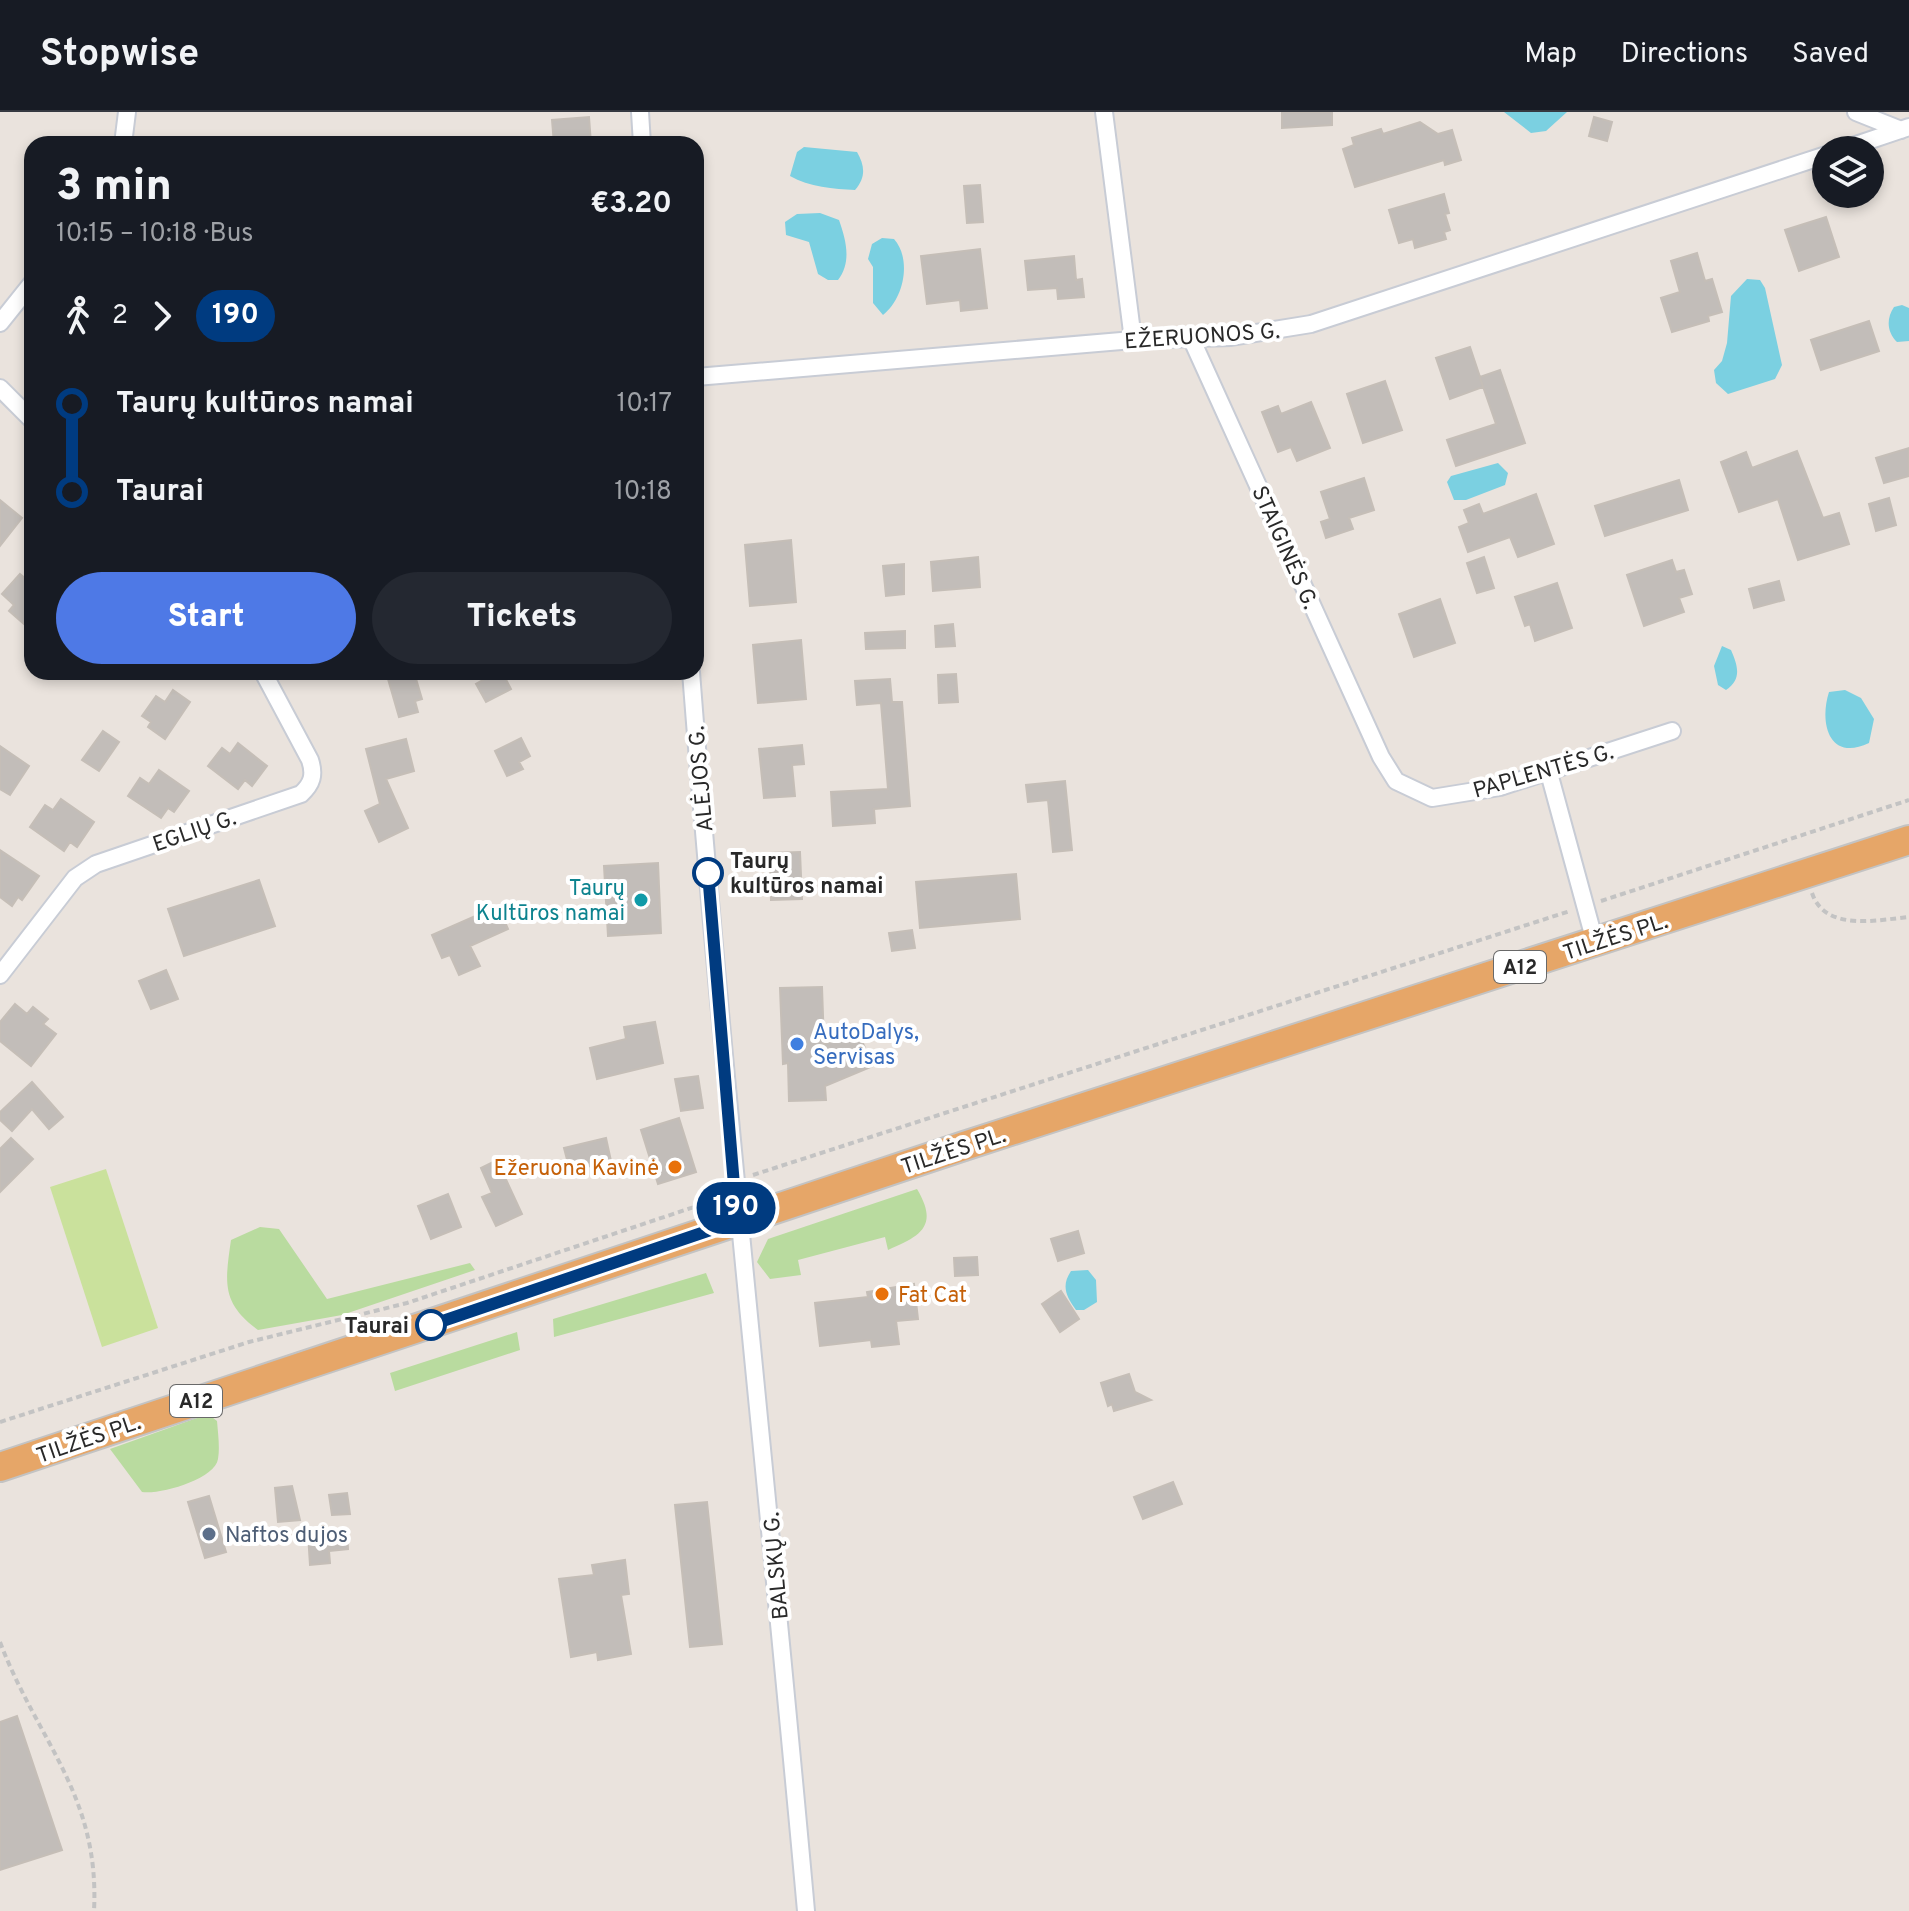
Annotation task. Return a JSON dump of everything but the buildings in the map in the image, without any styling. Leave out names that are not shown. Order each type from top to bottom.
[{"type":"highway","name":"TILŽĖS PL.","points":[[0,1467],[737,1221],[1909,840]]},
{"type":"street","points":[[124,136],[127,112]]},
{"type":"street","points":[[640,112],[642,136]]},
{"type":"street","points":[[1104,112],[1133,340]]},
{"type":"street","points":[[1856,112],[1905,128]]},
{"type":"street","points":[[1882,136],[1905,128]]},
{"type":"street","name":"EŽERUONOS G.","points":[[704,376],[1133,340],[1260,334],[1311,324],[1812,160]]},
{"type":"street","points":[[0,323],[24,293]]},
{"type":"street","name":"STAIGINĖS G.","points":[[1191,338],[1381,757]]},
{"type":"street","points":[[0,388],[24,412]]},
{"type":"street","name":"EGLIŲ G.","points":[[0,975],[75,878],[96,864],[301,794],[308,788],[314,772],[310,760],[267,680]]},
{"type":"street","name":"ALĖJOS G.","points":[[692,680],[737,1221]]},
{"type":"street","name":"PAPLENTĖS G.","points":[[1381,757],[1396,781],[1432,798],[1500,787],[1672,731]]},
{"type":"street","points":[[1549,773],[1595,942]]},
{"type":"street","name":"BALSKŲ G.","points":[[737,1221],[766,1462],[806,1911]]},
{"type":"path","points":[[0,1422],[249,1342],[407,1303],[703,1204],[715,1193],[719,1182],[761,1174],[1909,800]]},
{"type":"path","points":[[1805,874],[1816,903],[1838,918],[1860,921],[1909,917]]},
{"type":"path","points":[[0,1642],[81,1808],[94,1860],[94,1911]]},
{"type":"green space","points":[[106,1169],[158,1328],[102,1347],[50,1187]]},
{"type":"green space","points":[[917,1189],[926,1212],[926,1221],[917,1234],[900,1245],[888,1250],[885,1237],[798,1260],[801,1275],[770,1279],[757,1262],[768,1239]]},
{"type":"green space","points":[[260,1227],[279,1229],[327,1299],[470,1263],[475,1270],[342,1315],[258,1330],[232,1301],[228,1291],[227,1268],[231,1240]]},
{"type":"green space","points":[[706,1273],[714,1293],[554,1337],[553,1319]]},
{"type":"green space","points":[[517,1332],[520,1350],[395,1391],[390,1373]]},
{"type":"green space","points":[[208,1414],[217,1421],[218,1459],[207,1473],[186,1484],[161,1491],[142,1492],[110,1449]]},
{"type":"water","points":[[1504,112],[1567,112],[1546,131],[1531,133]]},
{"type":"water","points":[[804,147],[857,152],[863,171],[855,190],[813,185],[790,176],[797,152]]},
{"type":"water","points":[[820,213],[839,220],[844,235],[845,266],[838,280],[828,280],[818,274],[809,242],[786,235],[785,222],[797,214]]},
{"type":"water","points":[[882,238],[894,239],[900,247],[904,268],[896,299],[883,315],[873,303],[873,267],[868,259],[872,244]]},
{"type":"water","points":[[1747,279],[1760,280],[1765,288],[1782,365],[1775,379],[1728,394],[1716,383],[1714,370],[1722,361],[1727,343],[1731,296]]},
{"type":"water","points":[[1902,305],[1909,308],[1909,341],[1897,342],[1891,334],[1889,321],[1894,307]]},
{"type":"water","points":[[1498,463],[1508,473],[1505,485],[1466,500],[1454,500],[1447,482],[1451,476]]},
{"type":"water","points":[[1722,646],[1731,650],[1737,667],[1735,681],[1726,690],[1718,685],[1714,666]]},
{"type":"water","points":[[1845,690],[1861,698],[1874,719],[1869,743],[1855,748],[1836,743],[1830,736],[1825,716],[1829,692]]},
{"type":"water","points":[[1088,1270],[1096,1280],[1097,1302],[1084,1310],[1076,1310],[1067,1295],[1066,1281],[1071,1271]]},
{"type":"bus line","name":"190","points":[[431,1325],[737,1221],[708,873]]},
{"type":"place","name":"Taurų kultūros namai","points":[[708,873]]},
{"type":"place","name":"Taurų Kultūros namai","points":[[641,900]]},
{"type":"place","name":"AutoDalys, Servisas","points":[[797,1044]]},
{"type":"place","name":"Ežeruona Kavinė","points":[[675,1167]]},
{"type":"place","name":"Fat Cat","points":[[882,1294]]},
{"type":"place","name":"Taurai","points":[[431,1325]]},
{"type":"place","name":"Naftos dujos","points":[[209,1534]]}]
